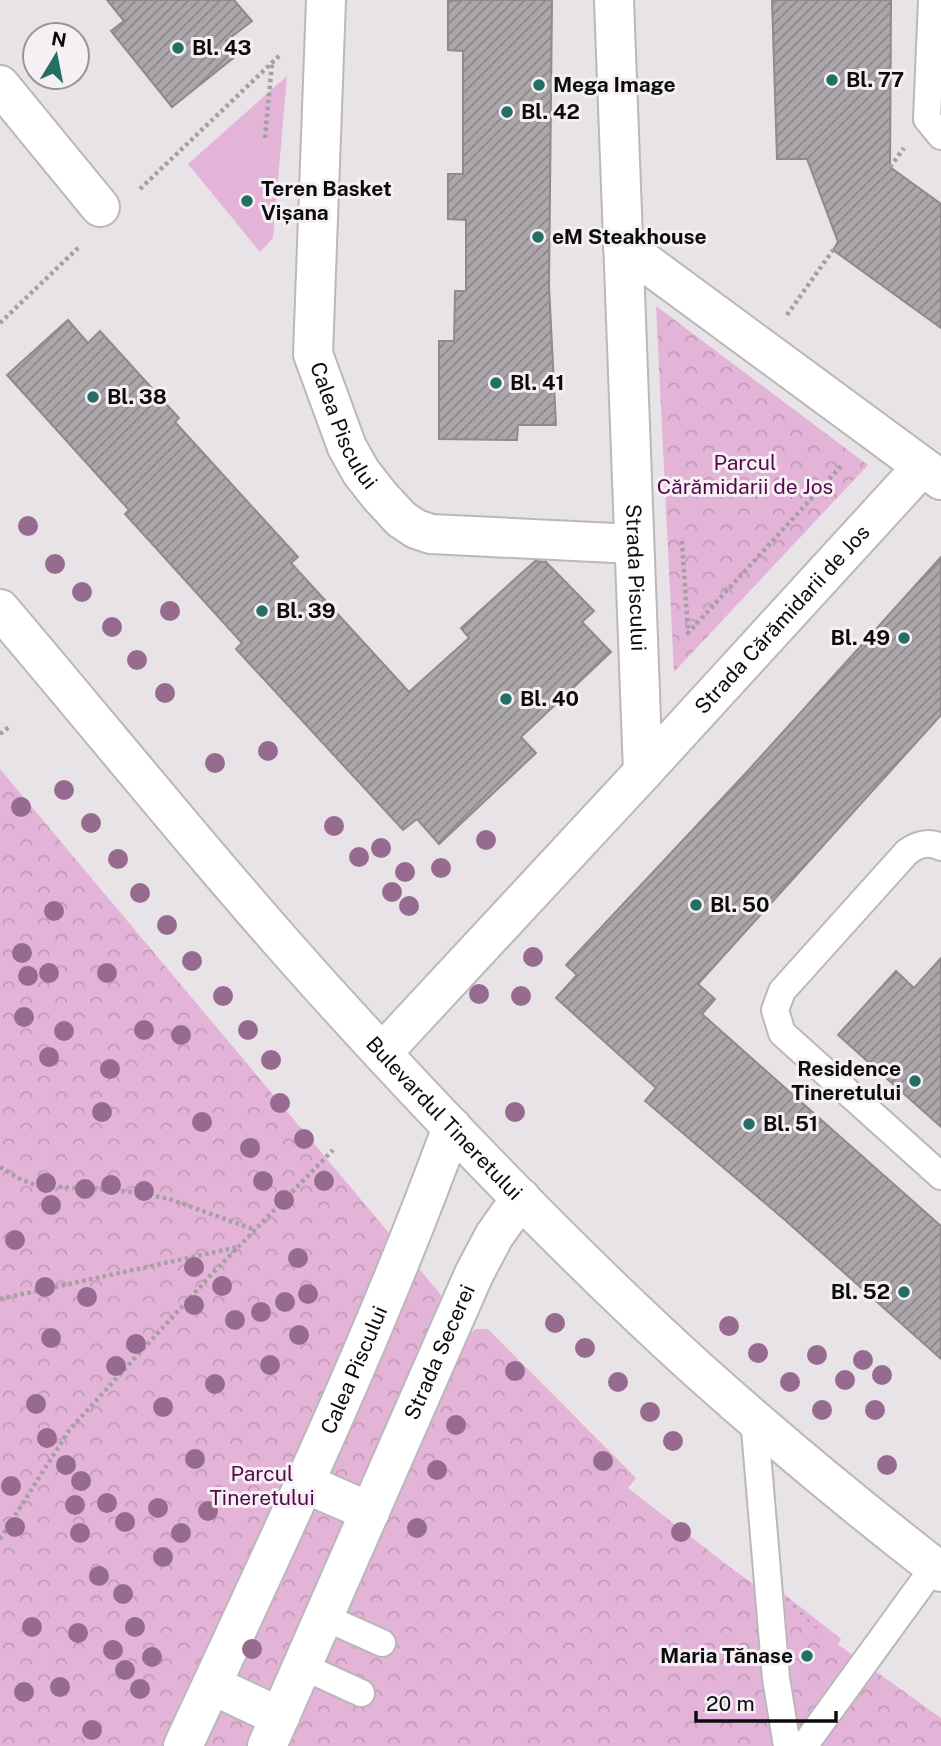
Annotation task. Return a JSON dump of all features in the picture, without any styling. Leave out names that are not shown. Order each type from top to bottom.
[{"type":"street","name":"Strada Piscului","points":[[614,0],[643,772]]},
{"type":"street","name":"Calea Piscului","points":[[325,7],[313,354],[347,447],[361,472],[401,519],[416,529],[431,534],[634,544]]},
{"type":"street","points":[[0,85],[115,202]]},
{"type":"street","name":"Strada Cărămidarii de Jos","points":[[623,246],[931,473],[643,772]]},
{"type":"street","name":"Bulevardul Tineretului","points":[[0,609],[313,977],[521,1198],[626,1302],[754,1418],[938,1569]]},
{"type":"street","points":[[382,1053],[643,772]]},
{"type":"street","name":"Calea Piscului","points":[[183,1746],[415,1228],[452,1127]]},
{"type":"street","name":"Strada Secerei","points":[[273,1731],[474,1274],[494,1236],[521,1198]]},
{"type":"street","points":[[303,1483],[370,1513]]},
{"type":"street","points":[[212,1685],[273,1731]]},
{"type":"lane","points":[[932,0],[926,119],[941,136]]},
{"type":"lane","points":[[941,847],[926,843],[914,846],[906,852],[782,991],[775,1010],[782,1034],[941,1176]]},
{"type":"lane","points":[[754,1418],[776,1678],[786,1746]]},
{"type":"lane","points":[[804,1746],[938,1569]]},
{"type":"lane","points":[[324,1617],[382,1643]]},
{"type":"lane","points":[[302,1666],[360,1693]]},
{"type":"path","points":[[115,202],[272,62],[325,7]]},
{"type":"path","points":[[265,138],[272,62]]},
{"type":"path","points":[[0,323],[80,246]]},
{"type":"path","points":[[763,349],[833,250]]},
{"type":"path","points":[[681,536],[688,634],[845,465],[835,457]]},
{"type":"path","points":[[0,734],[9,727]]},
{"type":"path","points":[[0,1539],[70,1429],[333,1150]]},
{"type":"path","points":[[0,1167],[35,1185],[135,1192],[169,1199],[256,1230]]},
{"type":"path","points":[[0,1299],[239,1247]]},
{"type":"green space","name":"Teren Basket Vișana","points":[[287,76],[273,238],[260,252],[188,164]]},
{"type":"green space","name":"Parcul Cărămidarii de Jos","points":[[656,306],[868,465],[674,672]]},
{"type":"green space","name":"Parcul Tineretului","points":[[0,769],[472,1332],[476,1329],[488,1329],[636,1478],[628,1488],[731,1568],[941,1718],[941,1746],[0,1746]]},
{"type":"green space","points":[[784,1594],[841,1639],[798,1714],[789,1710]]},
{"type":"building","name":"Bl. 43","points":[[107,0],[234,0],[252,21],[226,41],[237,55],[172,107],[111,31],[124,21]]},
{"type":"building","name":"Bl. 42","points":[[552,0],[549,286],[556,425],[518,425],[517,440],[439,439],[439,341],[454,341],[455,291],[466,291],[466,220],[448,219],[448,174],[463,174],[463,51],[448,50],[448,1]]},
{"type":"building","name":"Bl. 77","points":[[772,0],[891,0],[890,167],[941,204],[941,328],[833,250],[838,242],[807,159],[777,159]]},
{"type":"building","points":[[68,320],[88,343],[100,331],[179,418],[175,422],[298,557],[291,563],[409,692],[469,638],[461,628],[535,561],[546,562],[594,611],[582,622],[611,652],[521,737],[536,753],[439,844],[417,819],[403,830],[236,649],[242,643],[125,514],[129,510],[7,375]]},
{"type":"building","points":[[941,557],[941,715],[698,984],[715,999],[702,1014],[941,1226],[941,1359],[785,1220],[645,1101],[656,1088],[556,998],[577,975],[566,965],[745,774]]},
{"type":"building","name":"Residence Tineretului","points":[[941,958],[941,1127],[838,1035],[896,971],[914,988]]},
{"type":"place","name":"Bl. 43","points":[[178,48]]},
{"type":"place","name":"Bl. 77","points":[[832,80]]},
{"type":"place","name":"Mega Image","points":[[539,85]]},
{"type":"place","name":"Bl. 42","points":[[507,112]]},
{"type":"place","name":"Teren Basket Vișana","points":[[247,201]]},
{"type":"place","name":"eM Steakhouse","points":[[538,237]]},
{"type":"place","name":"Bl. 41","points":[[496,383]]},
{"type":"place","name":"Bl. 38","points":[[93,397]]},
{"type":"place","name":"Bl. 39","points":[[262,611]]},
{"type":"place","name":"Bl. 49","points":[[904,638]]},
{"type":"place","name":"Bl. 40","points":[[506,699]]},
{"type":"place","name":"Bl. 50","points":[[696,905]]},
{"type":"place","name":"Residence Tineretului","points":[[915,1081]]},
{"type":"place","name":"Bl. 51","points":[[749,1124]]},
{"type":"place","name":"Bl. 52","points":[[904,1292]]},
{"type":"place","name":"Maria Tănase","points":[[807,1656]]}]
